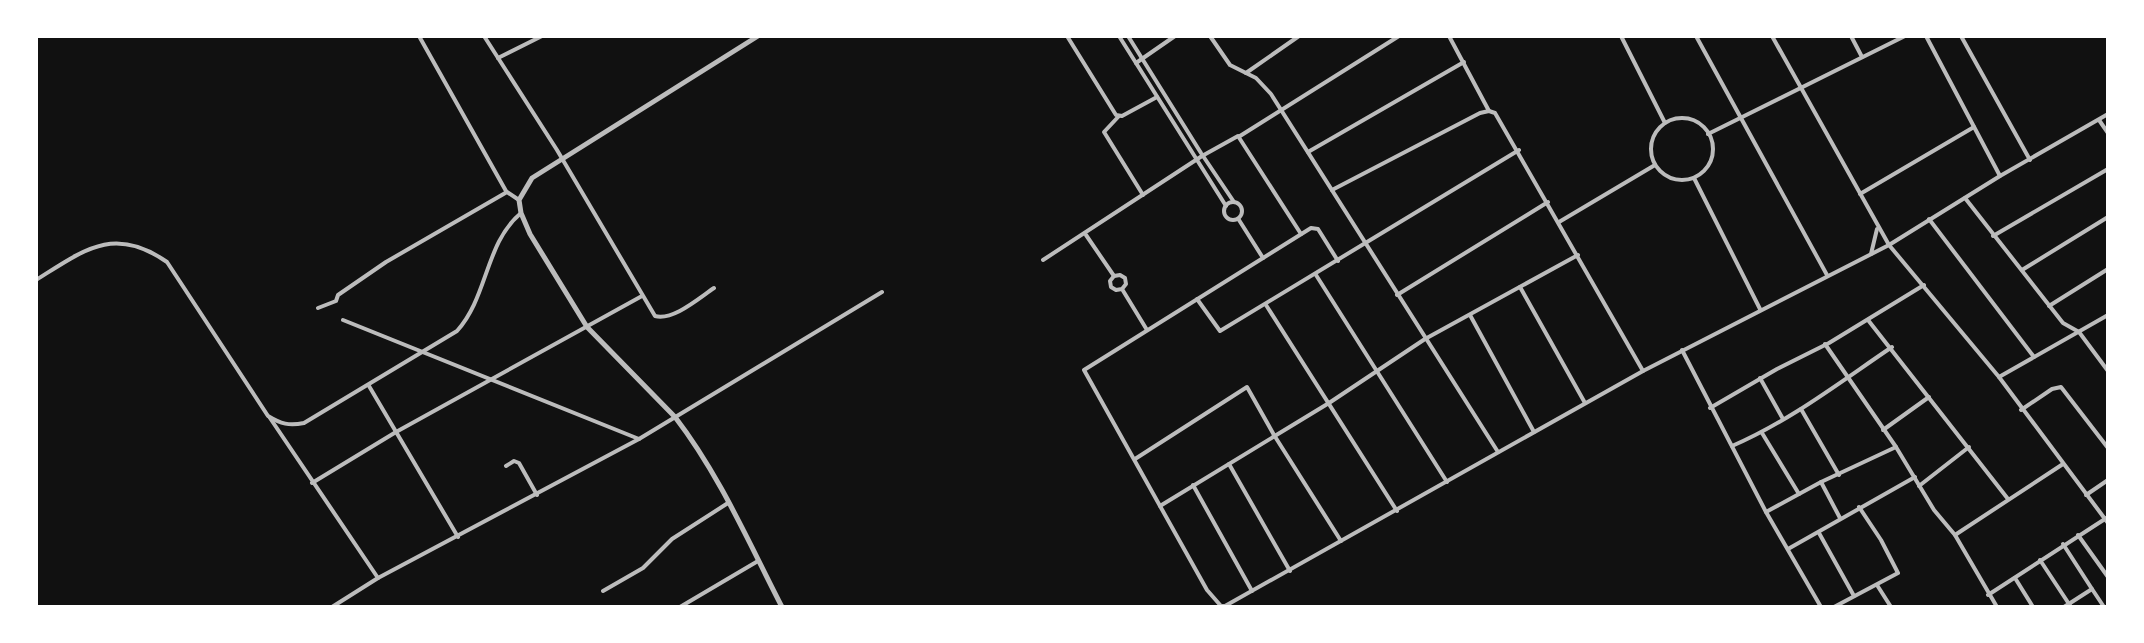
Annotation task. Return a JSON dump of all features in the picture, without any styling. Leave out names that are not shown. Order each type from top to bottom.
[{"type":"street","points":[[419,36],[507,192],[519,200]]},
{"type":"street","points":[[484,36],[655,316],[662,318],[678,311],[714,288]]},
{"type":"street","points":[[498,58],[542,36]]},
{"type":"street","points":[[758,36],[532,178],[519,200],[530,234],[587,327],[675,417],[728,503],[782,607]]},
{"type":"street","points":[[1067,36],[1119,116]]},
{"type":"street","points":[[1119,36],[1226,206]]},
{"type":"street","points":[[1128,36],[1202,156],[1234,202],[1240,205],[1242,211],[1238,219]]},
{"type":"street","points":[[1136,63],[1175,36]]},
{"type":"street","points":[[1210,36],[1230,65],[1262,83],[1281,110],[1498,452]]},
{"type":"street","points":[[1246,73],[1299,36]]},
{"type":"street","points":[[1043,260],[1202,156],[1240,136],[1399,36]]},
{"type":"street","points":[[1449,36],[1489,111],[1499,118],[1519,150],[1643,371]]},
{"type":"street","points":[[1621,36],[1665,124]]},
{"type":"street","points":[[1696,36],[1827,275]]},
{"type":"street","points":[[1772,36],[1889,245],[1999,377],[2107,520],[2063,544],[1988,595]]},
{"type":"street","points":[[1851,36],[1862,57]]},
{"type":"street","points":[[1708,134],[1905,36]]},
{"type":"street","points":[[1926,36],[2000,176]]},
{"type":"street","points":[[1961,36],[2030,160]]},
{"type":"street","points":[[1308,152],[1464,62]]},
{"type":"street","points":[[1143,195],[1104,132],[1119,116],[1157,97]]},
{"type":"street","points":[[1332,190],[1489,111]]},
{"type":"street","points":[[1338,261],[1316,227],[1084,370],[1216,603],[1225,606],[1643,371],[1889,245],[2108,114]]},
{"type":"street","points":[[1676,119],[1689,119],[1700,124],[1708,134],[1712,146],[1711,159],[1694,178],[1674,179],[1663,174],[1655,165],[1653,140],[1665,124],[1676,119]]},
{"type":"street","points":[[2099,120],[2108,133]]},
{"type":"street","points":[[1860,194],[1974,127]]},
{"type":"street","points":[[1240,136],[1301,234]]},
{"type":"street","points":[[1197,299],[1220,331],[1519,150]]},
{"type":"street","points":[[1559,222],[1655,165]]},
{"type":"street","points":[[1993,236],[2108,169]]},
{"type":"street","points":[[1694,178],[1760,309]]},
{"type":"street","points":[[318,308],[336,301],[338,295],[386,262],[507,192]]},
{"type":"street","points":[[1965,198],[2049,306],[2068,328],[2079,332],[2108,371]]},
{"type":"street","points":[[1234,202],[1226,206],[1224,212],[1227,218],[1238,219]]},
{"type":"street","points":[[1397,295],[1548,202]]},
{"type":"street","points":[[268,416],[283,425],[304,423],[457,331],[473,311],[503,231],[521,213]]},
{"type":"street","points":[[2022,270],[2108,217]]},
{"type":"street","points":[[1238,219],[1263,258]]},
{"type":"street","points":[[1929,219],[2034,357]]},
{"type":"street","points":[[1871,254],[1878,226]]},
{"type":"street","points":[[1086,234],[1114,276]]},
{"type":"street","points":[[36,280],[96,245],[132,244],[167,262],[378,578]]},
{"type":"street","points":[[1160,506],[1329,403],[1425,339],[1578,255]]},
{"type":"street","points":[[2049,306],[2108,269]]},
{"type":"street","points":[[1316,275],[1447,482]]},
{"type":"street","points":[[1114,276],[1125,278],[1126,284],[1122,289],[1111,287],[1110,281],[1114,276]]},
{"type":"street","points":[[1710,408],[1868,320],[1924,285]]},
{"type":"street","points":[[1520,287],[1585,403]]},
{"type":"street","points":[[1122,289],[1147,330]]},
{"type":"street","points":[[332,607],[378,578],[639,439],[882,292]]},
{"type":"street","points":[[312,483],[396,432],[642,296]]},
{"type":"street","points":[[1266,305],[1397,511]]},
{"type":"street","points":[[1470,314],[1534,432]]},
{"type":"street","points":[[1999,377],[2108,315]]},
{"type":"street","points":[[343,320],[639,439]]},
{"type":"street","points":[[1868,320],[2008,499]]},
{"type":"street","points":[[1825,344],[1955,535],[1997,607]]},
{"type":"street","points":[[1732,446],[1762,433],[1801,409],[1892,347]]},
{"type":"street","points":[[1682,350],[1766,512],[1821,607]]},
{"type":"street","points":[[1760,378],[1783,419]]},
{"type":"street","points":[[369,386],[458,537]]},
{"type":"street","points":[[1135,459],[1247,387],[1341,542]]},
{"type":"street","points":[[2021,410],[2055,387],[2061,387],[2108,448]]},
{"type":"street","points":[[1883,430],[1929,397]]},
{"type":"street","points":[[1801,409],[1839,475]]},
{"type":"street","points":[[1762,433],[1799,494]]},
{"type":"street","points":[[1766,512],[1896,447]]},
{"type":"street","points":[[1919,486],[1969,447]]},
{"type":"street","points":[[506,466],[514,461],[519,463],[537,495]]},
{"type":"street","points":[[1229,464],[1290,571]]},
{"type":"street","points":[[1955,535],[2063,464]]},
{"type":"street","points":[[1788,549],[1915,476]]},
{"type":"street","points":[[2086,495],[2108,480]]},
{"type":"street","points":[[1821,482],[1840,518]]},
{"type":"street","points":[[1193,485],[1252,591]]},
{"type":"street","points":[[603,591],[643,568],[672,539],[728,503]]},
{"type":"street","points":[[1834,607],[1896,576],[1898,570],[1859,507]]},
{"type":"street","points":[[1819,533],[1854,596]]},
{"type":"street","points":[[2078,535],[2108,577]]},
{"type":"street","points":[[2063,544],[2104,607]]},
{"type":"street","points":[[2040,560],[2068,606],[2092,589]]},
{"type":"street","points":[[680,607],[758,561]]},
{"type":"street","points":[[2015,578],[2033,607]]},
{"type":"street","points":[[1877,585],[1891,607]]}]
